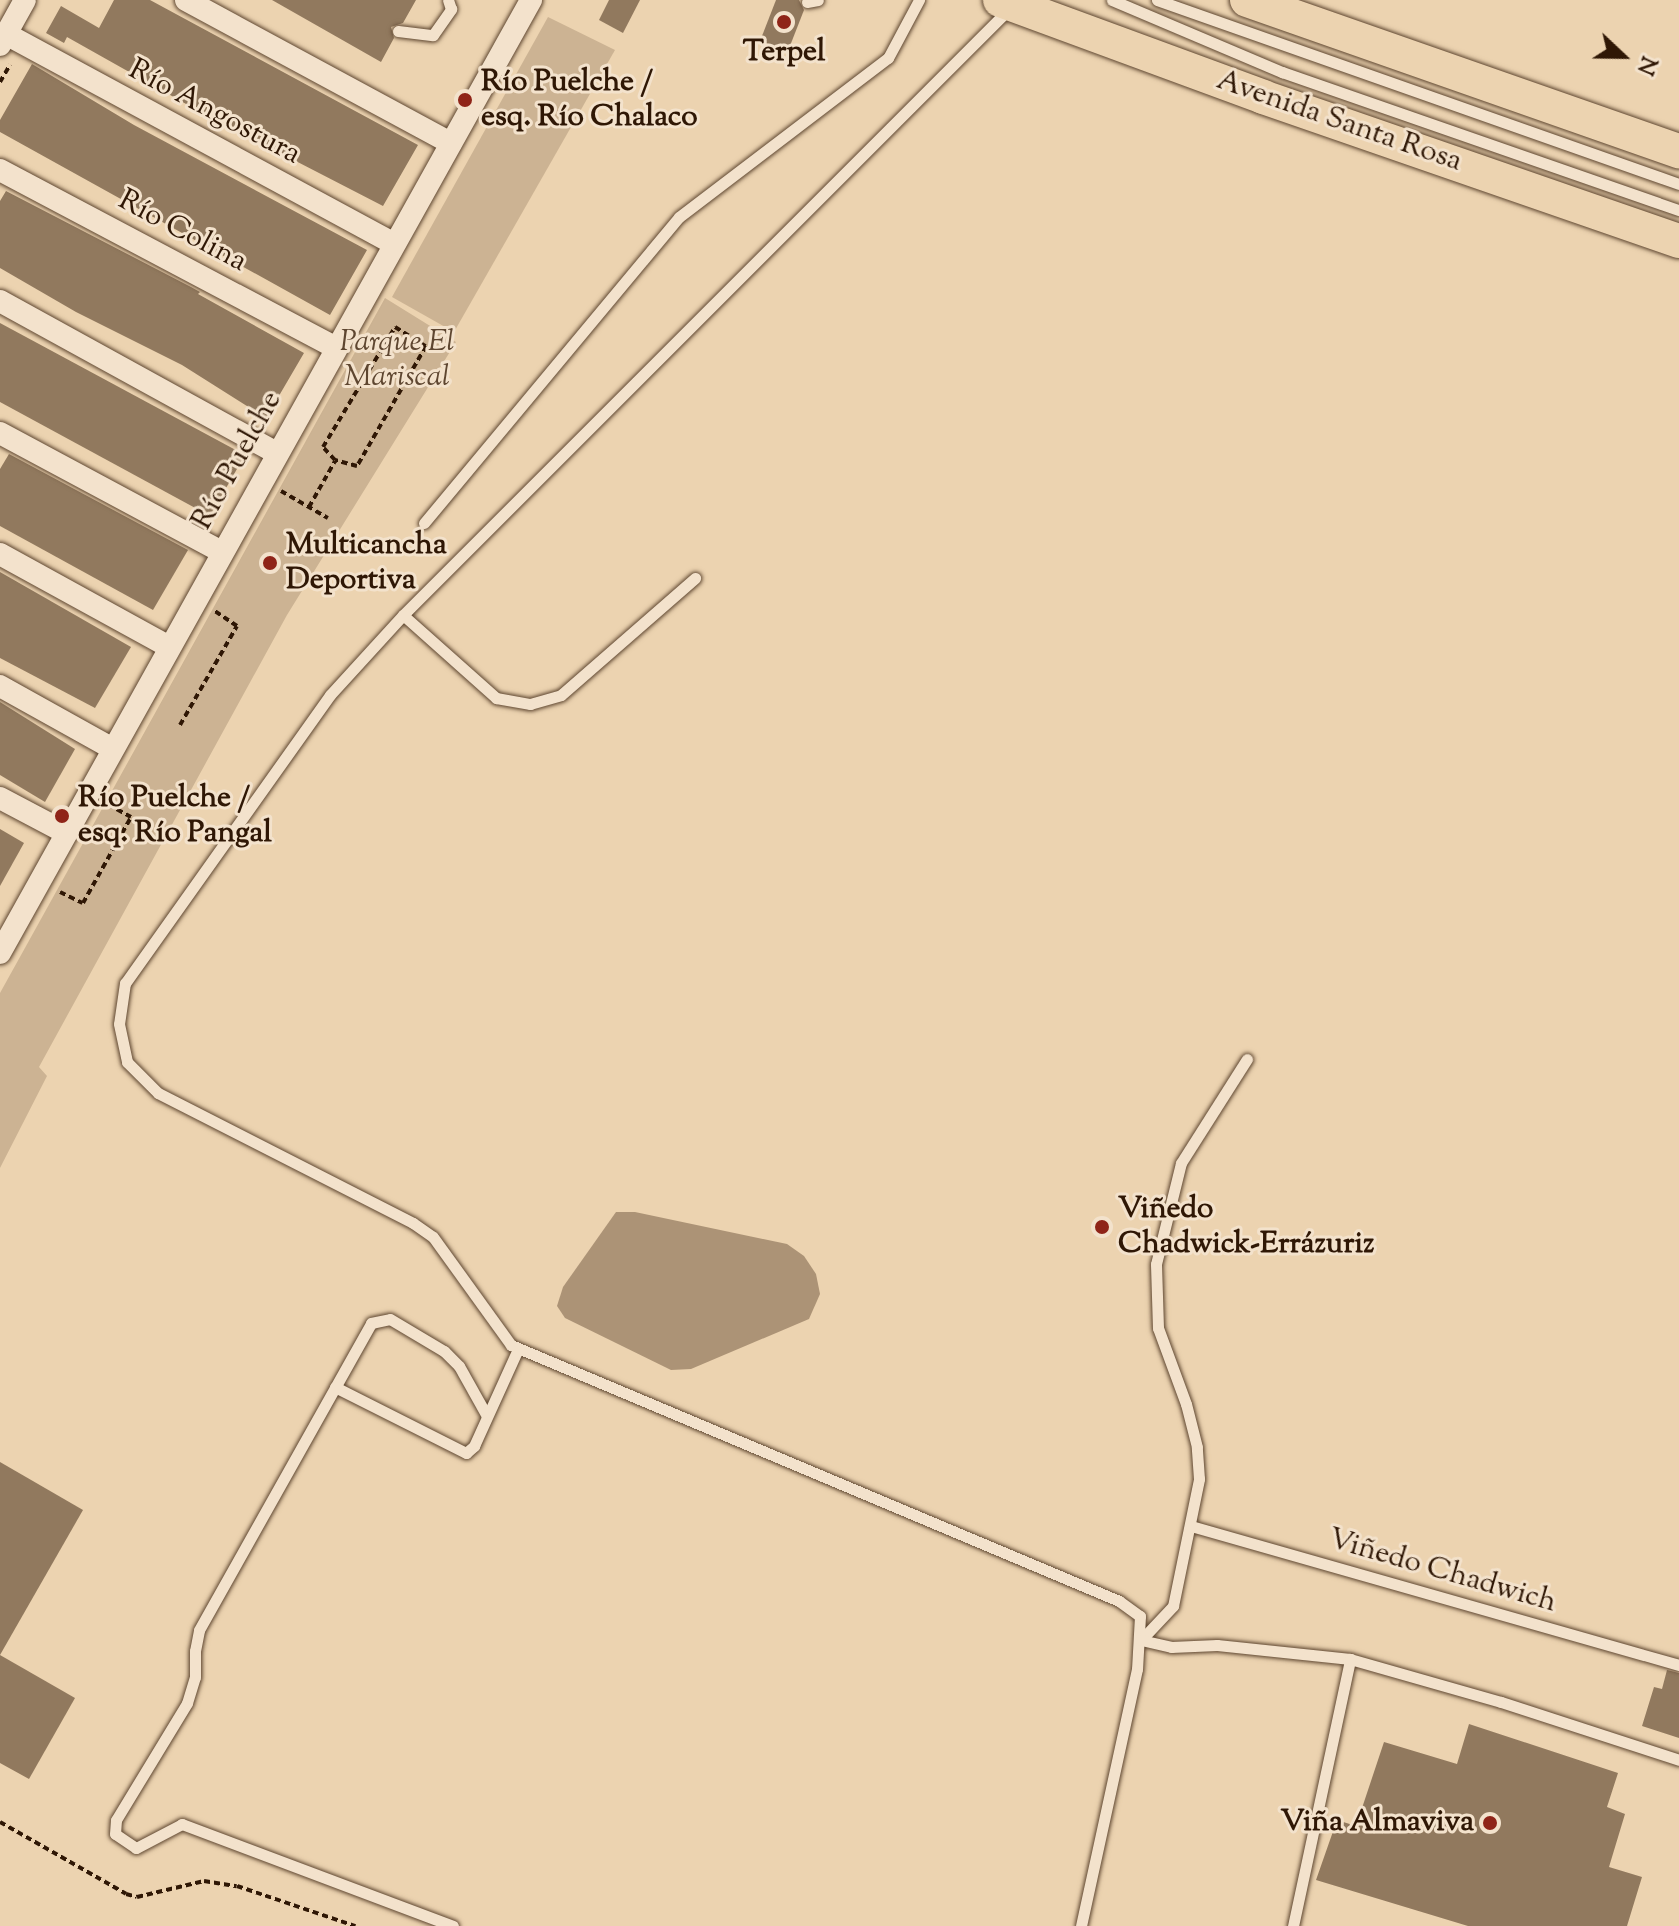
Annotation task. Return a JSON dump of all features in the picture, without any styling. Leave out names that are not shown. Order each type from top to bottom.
[{"type":"main road","points":[[1247,0],[1679,151]]},
{"type":"main road","name":"Avenida Santa Rosa","points":[[1006,3],[1263,97],[1679,241]]},
{"type":"street","points":[[5,29],[25,0]]},
{"type":"street","points":[[186,0],[451,143]]},
{"type":"street","name":"Río Puelche","points":[[1,948],[531,0]]},
{"type":"street","name":"Río Angostura","points":[[5,29],[394,244]]},
{"type":"street","name":"Río Colina","points":[[0,170],[336,348]]},
{"type":"street","points":[[0,301],[277,453]]},
{"type":"street","points":[[0,433],[222,552]]},
{"type":"street","points":[[0,554],[169,647]]},
{"type":"street","points":[[0,686],[113,749]]},
{"type":"street","points":[[0,798],[66,833]]},
{"type":"lane","points":[[398,31],[433,35],[451,9],[448,0]]},
{"type":"lane","points":[[424,523],[679,217],[888,58],[919,0]]},
{"type":"lane","points":[[1112,0],[1282,72],[1679,210]]},
{"type":"lane","points":[[1157,0],[1679,184]]},
{"type":"lane","points":[[1006,3],[403,615],[330,695],[125,983],[120,1004],[121,1041],[127,1062],[158,1093],[413,1223],[433,1237],[498,1330],[518,1349],[1119,1601],[1140,1616],[1141,1640],[1081,1926]]},
{"type":"lane","points":[[403,615],[496,698],[530,704],[561,695],[695,578]]},
{"type":"lane","points":[[1141,1640],[1173,1606],[1199,1479],[1197,1447],[1158,1328],[1156,1264],[1181,1163],[1247,1059]]},
{"type":"lane","points":[[453,1926],[182,1824],[136,1848],[115,1834],[116,1820],[187,1703],[195,1677],[199,1630],[371,1323],[390,1319],[451,1358],[487,1416]]},
{"type":"lane","points":[[335,1387],[466,1453],[474,1446],[518,1349]]},
{"type":"lane","name":"Viñedo Chadwich","points":[[1191,1526],[1679,1665]]},
{"type":"lane","points":[[1141,1640],[1171,1647],[1217,1645],[1350,1659],[1501,1702],[1679,1760]]},
{"type":"lane","points":[[1293,1926],[1350,1659]]},
{"type":"path","points":[[395,327],[426,346],[357,466],[335,460],[323,447],[395,327]]},
{"type":"path","points":[[309,507],[335,460]]},
{"type":"path","points":[[272,486],[328,518]]},
{"type":"path","points":[[180,725],[237,626],[207,605]]},
{"type":"path","points":[[51,888],[83,903],[131,817],[99,800]]},
{"type":"path","points":[[0,1822],[126,1894],[137,1897],[204,1881],[237,1886],[355,1926]]},
{"type":"green space","points":[[548,17],[615,50],[454,332],[392,297]]},
{"type":"green space","name":"Parque El Mariscal","points":[[385,298],[456,342],[287,615],[39,1067],[47,1076],[0,1168],[0,993]]},
{"type":"shaded area","points":[[616,1212],[635,1212],[787,1244],[804,1256],[816,1274],[820,1294],[809,1319],[691,1369],[671,1370],[565,1318],[557,1306],[563,1287]]},
{"type":"building","points":[[114,0],[150,0],[418,145],[383,206],[195,109],[67,37],[64,43],[46,33],[61,6],[99,28]]},
{"type":"building","points":[[272,0],[416,0],[403,23],[391,27],[394,38],[381,62]]},
{"type":"building","points":[[609,0],[640,0],[623,33],[599,20]]},
{"type":"building","name":"Terpel","points":[[776,0],[799,0],[804,10],[788,51],[760,41]]},
{"type":"building","points":[[32,64],[134,125],[367,250],[330,315],[0,132],[0,120]]},
{"type":"building","points":[[6,191],[191,287],[200,292],[198,294],[304,353],[266,418],[182,365],[76,312],[0,268],[0,201]]},
{"type":"building","points":[[0,323],[245,455],[210,516],[0,402]]},
{"type":"building","points":[[9,454],[188,550],[153,610],[0,526],[0,469]]},
{"type":"building","points":[[0,572],[131,647],[95,708],[0,658]]},
{"type":"building","points":[[0,702],[75,749],[45,802],[0,775]]},
{"type":"building","points":[[0,829],[24,843],[0,886]]},
{"type":"building","points":[[0,1462],[83,1510],[0,1655]]},
{"type":"building","points":[[0,1655],[75,1698],[29,1779],[0,1763]]},
{"type":"building","points":[[1667,1670],[1679,1673],[1679,1738],[1642,1726],[1654,1687],[1662,1689]]},
{"type":"building","name":"Viña Almaviva","points":[[1469,1724],[1618,1773],[1607,1807],[1625,1814],[1609,1867],[1642,1877],[1627,1926],[1468,1926],[1316,1880],[1337,1820],[1356,1826],[1384,1742],[1457,1764]]},
{"type":"place","name":"Terpel","points":[[784,22]]},
{"type":"place","name":"Río Puelche / esq. Río Chalaco","points":[[465,100]]},
{"type":"place","name":"Multicancha Deportiva","points":[[270,563]]},
{"type":"place","name":"Río Puelche / esq. Río Pangal","points":[[62,816]]},
{"type":"place","name":"Viñedo Chadwick-Errázuriz","points":[[1102,1227]]},
{"type":"place","name":"Viña Almaviva","points":[[1490,1823]]}]
